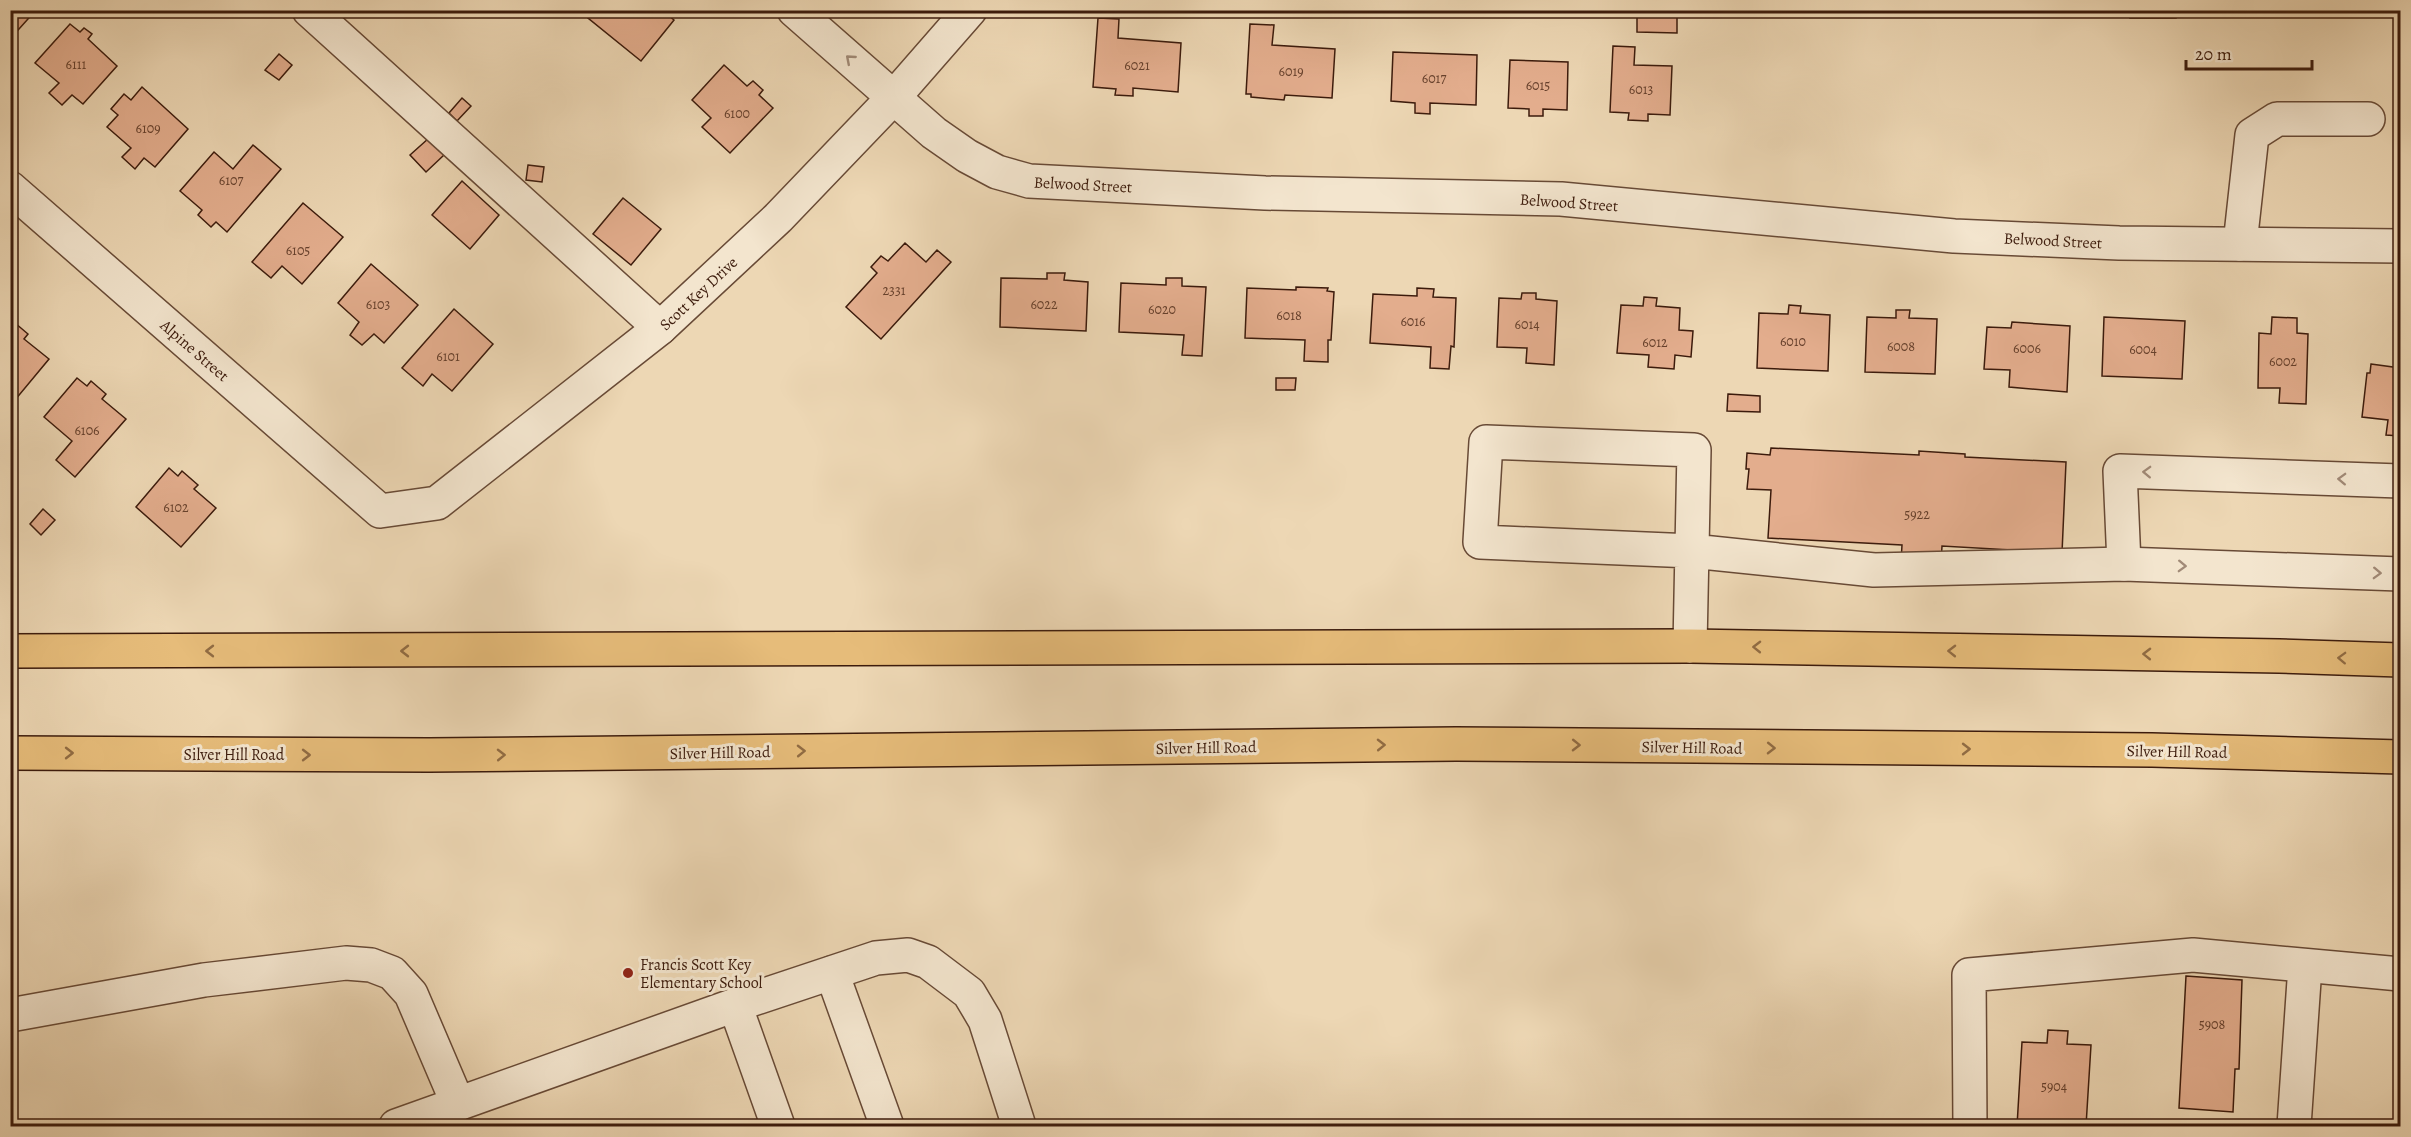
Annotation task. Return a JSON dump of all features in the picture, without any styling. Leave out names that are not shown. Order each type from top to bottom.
[{"type":"main road","points":[[10,651],[1690,646],[2400,660]]},
{"type":"main road","name":"Silver Hill Road","points":[[10,753],[429,755],[1456,744],[2152,750],[2400,756]]},
{"type":"street","points":[[309,10],[660,328]]},
{"type":"street","name":"Belwood Street","points":[[794,10],[934,133],[967,156],[997,172],[1029,181],[1265,193],[1561,199],[1954,236],[2119,243],[2400,246]]},
{"type":"street","name":"Scott Key Drive","points":[[380,511],[437,503],[660,328],[778,218],[894,97],[970,10]]},
{"type":"street","points":[[2240,244],[2252,135],[2277,119],[2368,119]]},
{"type":"street","name":"Alpine Street","points":[[10,188],[380,511]]},
{"type":"street","points":[[1690,646],[1692,551],[1694,450],[1486,442],[1480,542],[1692,551],[1874,570],[2124,564],[2400,574]]},
{"type":"street","points":[[2124,564],[2120,471],[2400,481]]},
{"type":"street","points":[[396,1126],[735,1005],[876,958],[908,955],[928,962],[969,993],[985,1020],[1019,1126]]},
{"type":"street","points":[[1970,1126],[1969,975],[2193,955],[2400,974]]},
{"type":"street","points":[[10,1015],[204,980],[345,963],[371,964],[392,973],[411,994],[458,1104]]},
{"type":"street","points":[[2294,1126],[2304,966]]},
{"type":"street","points":[[832,973],[887,1126]]},
{"type":"street","points":[[735,1005],[778,1126]]},
{"type":"building","points":[[10,10],[36,10],[10,39]]},
{"type":"building","points":[[594,10],[662,10],[674,20],[641,61],[588,18]]},
{"type":"building","points":[[2130,10],[2176,10],[2176,18],[2130,18]]},
{"type":"building","points":[[1637,12],[1677,13],[1677,33],[1637,32]]},
{"type":"building","points":[[1098,18],[1119,19],[1118,38],[1181,43],[1178,92],[1133,88],[1133,96],[1115,95],[1116,89],[1093,87]]},
{"type":"building","points":[[70,24],[80,32],[84,28],[92,34],[88,39],[117,66],[83,104],[72,95],[62,105],[49,93],[59,83],[35,63]]},
{"type":"building","points":[[1250,24],[1274,25],[1272,45],[1335,49],[1332,98],[1285,95],[1284,100],[1251,97],[1251,94],[1246,94]]},
{"type":"building","points":[[1613,46],[1635,47],[1634,65],[1672,66],[1670,115],[1648,114],[1648,121],[1628,120],[1629,113],[1610,112]]},
{"type":"building","points":[[1393,52],[1477,55],[1476,105],[1430,103],[1430,114],[1415,113],[1415,103],[1391,101]]},
{"type":"building","points":[[279,54],[292,65],[279,80],[265,70]]},
{"type":"building","points":[[1510,60],[1568,62],[1567,110],[1543,109],[1543,116],[1529,116],[1529,109],[1508,108]]},
{"type":"building","points":[[724,65],[747,86],[753,81],[763,90],[759,95],[773,108],[730,153],[702,127],[711,118],[692,100]]},
{"type":"building","points":[[142,87],[188,129],[155,167],[144,158],[135,169],[122,157],[131,148],[107,127],[118,115],[111,109],[124,94],[131,100]]},
{"type":"building","points":[[2396,95],[2400,95],[2400,121],[2394,120]]},
{"type":"building","points":[[462,98],[471,106],[457,121],[449,113]]},
{"type":"building","points":[[429,138],[444,155],[426,172],[410,155]]},
{"type":"building","points":[[253,145],[281,169],[227,232],[216,222],[211,227],[198,215],[202,210],[180,191],[214,152],[233,169]]},
{"type":"building","points":[[528,165],[544,167],[542,182],[526,180]]},
{"type":"building","points":[[462,181],[499,215],[470,249],[432,215]]},
{"type":"building","points":[[623,198],[661,229],[631,265],[593,234]]},
{"type":"building","points":[[303,203],[343,237],[302,284],[282,266],[271,278],[252,262]]},
{"type":"building","points":[[905,243],[926,262],[937,250],[951,262],[881,339],[846,307],[877,273],[871,267],[881,256],[888,261]]},
{"type":"building","points":[[371,264],[418,305],[384,343],[374,334],[362,345],[350,335],[359,322],[338,303]]},
{"type":"building","points":[[1047,273],[1065,273],[1064,280],[1088,282],[1086,331],[1000,327],[1001,278],[1047,279]]},
{"type":"building","points":[[1166,278],[1182,278],[1182,286],[1206,287],[1202,356],[1182,355],[1184,335],[1119,332],[1121,283],[1166,285]]},
{"type":"building","points":[[1296,287],[1328,288],[1327,291],[1334,292],[1331,340],[1328,340],[1328,362],[1304,361],[1305,340],[1245,338],[1247,288],[1296,290]]},
{"type":"building","points":[[1417,288],[1434,289],[1433,297],[1456,298],[1454,347],[1451,346],[1449,369],[1430,368],[1431,347],[1370,343],[1373,294],[1417,296]]},
{"type":"building","points":[[1522,293],[1536,293],[1536,299],[1557,301],[1554,365],[1526,363],[1527,348],[1497,347],[1499,298],[1521,299]]},
{"type":"building","points":[[1644,297],[1657,298],[1656,306],[1680,308],[1679,330],[1693,331],[1691,357],[1675,355],[1674,369],[1648,367],[1649,355],[1617,353],[1621,305],[1643,306]]},
{"type":"building","points":[[1789,305],[1801,306],[1800,313],[1830,315],[1828,371],[1757,368],[1759,313],[1788,314]]},
{"type":"building","points":[[454,309],[493,344],[452,391],[432,374],[423,386],[402,368]]},
{"type":"building","points":[[1896,310],[1910,310],[1909,318],[1937,319],[1935,374],[1865,372],[1867,317],[1896,318]]},
{"type":"building","points":[[2104,317],[2185,321],[2182,379],[2102,376]]},
{"type":"building","points":[[2272,317],[2297,318],[2297,333],[2308,334],[2306,404],[2279,403],[2280,388],[2258,388],[2259,333],[2271,334]]},
{"type":"building","points":[[2012,322],[2070,326],[2067,392],[2009,387],[2010,370],[1984,369],[1987,327],[2011,328]]},
{"type":"building","points":[[15,323],[28,334],[24,339],[49,359],[15,400],[10,396],[10,327]]},
{"type":"building","points":[[2371,364],[2400,368],[2400,436],[2386,435],[2388,420],[2362,417],[2367,373],[2370,373]]},
{"type":"building","points":[[77,378],[87,386],[91,381],[106,394],[102,399],[126,419],[75,477],[56,460],[72,441],[44,417]]},
{"type":"building","points":[[1276,378],[1296,378],[1295,390],[1276,390]]},
{"type":"building","points":[[1728,394],[1760,396],[1760,412],[1727,411]]},
{"type":"building","points":[[1771,448],[1919,455],[1919,451],[1965,454],[1965,457],[2066,462],[2062,553],[1942,546],[1941,564],[1901,562],[1902,545],[1768,538],[1771,490],[1747,489],[1749,469],[1746,469],[1747,453],[1770,455]]},
{"type":"building","points":[[169,468],[178,476],[182,471],[198,485],[194,489],[216,508],[181,547],[136,507]]},
{"type":"building","points":[[43,509],[55,520],[41,535],[30,524]]},
{"type":"building","points":[[2186,976],[2242,980],[2239,1069],[2235,1069],[2233,1112],[2179,1108]]},
{"type":"building","points":[[2048,1030],[2068,1031],[2067,1044],[2091,1045],[2086,1126],[2017,1126],[2022,1042],[2047,1043]]},
{"type":"place","name":"Francis Scott Key Elementary School","points":[[628,973]]}]
